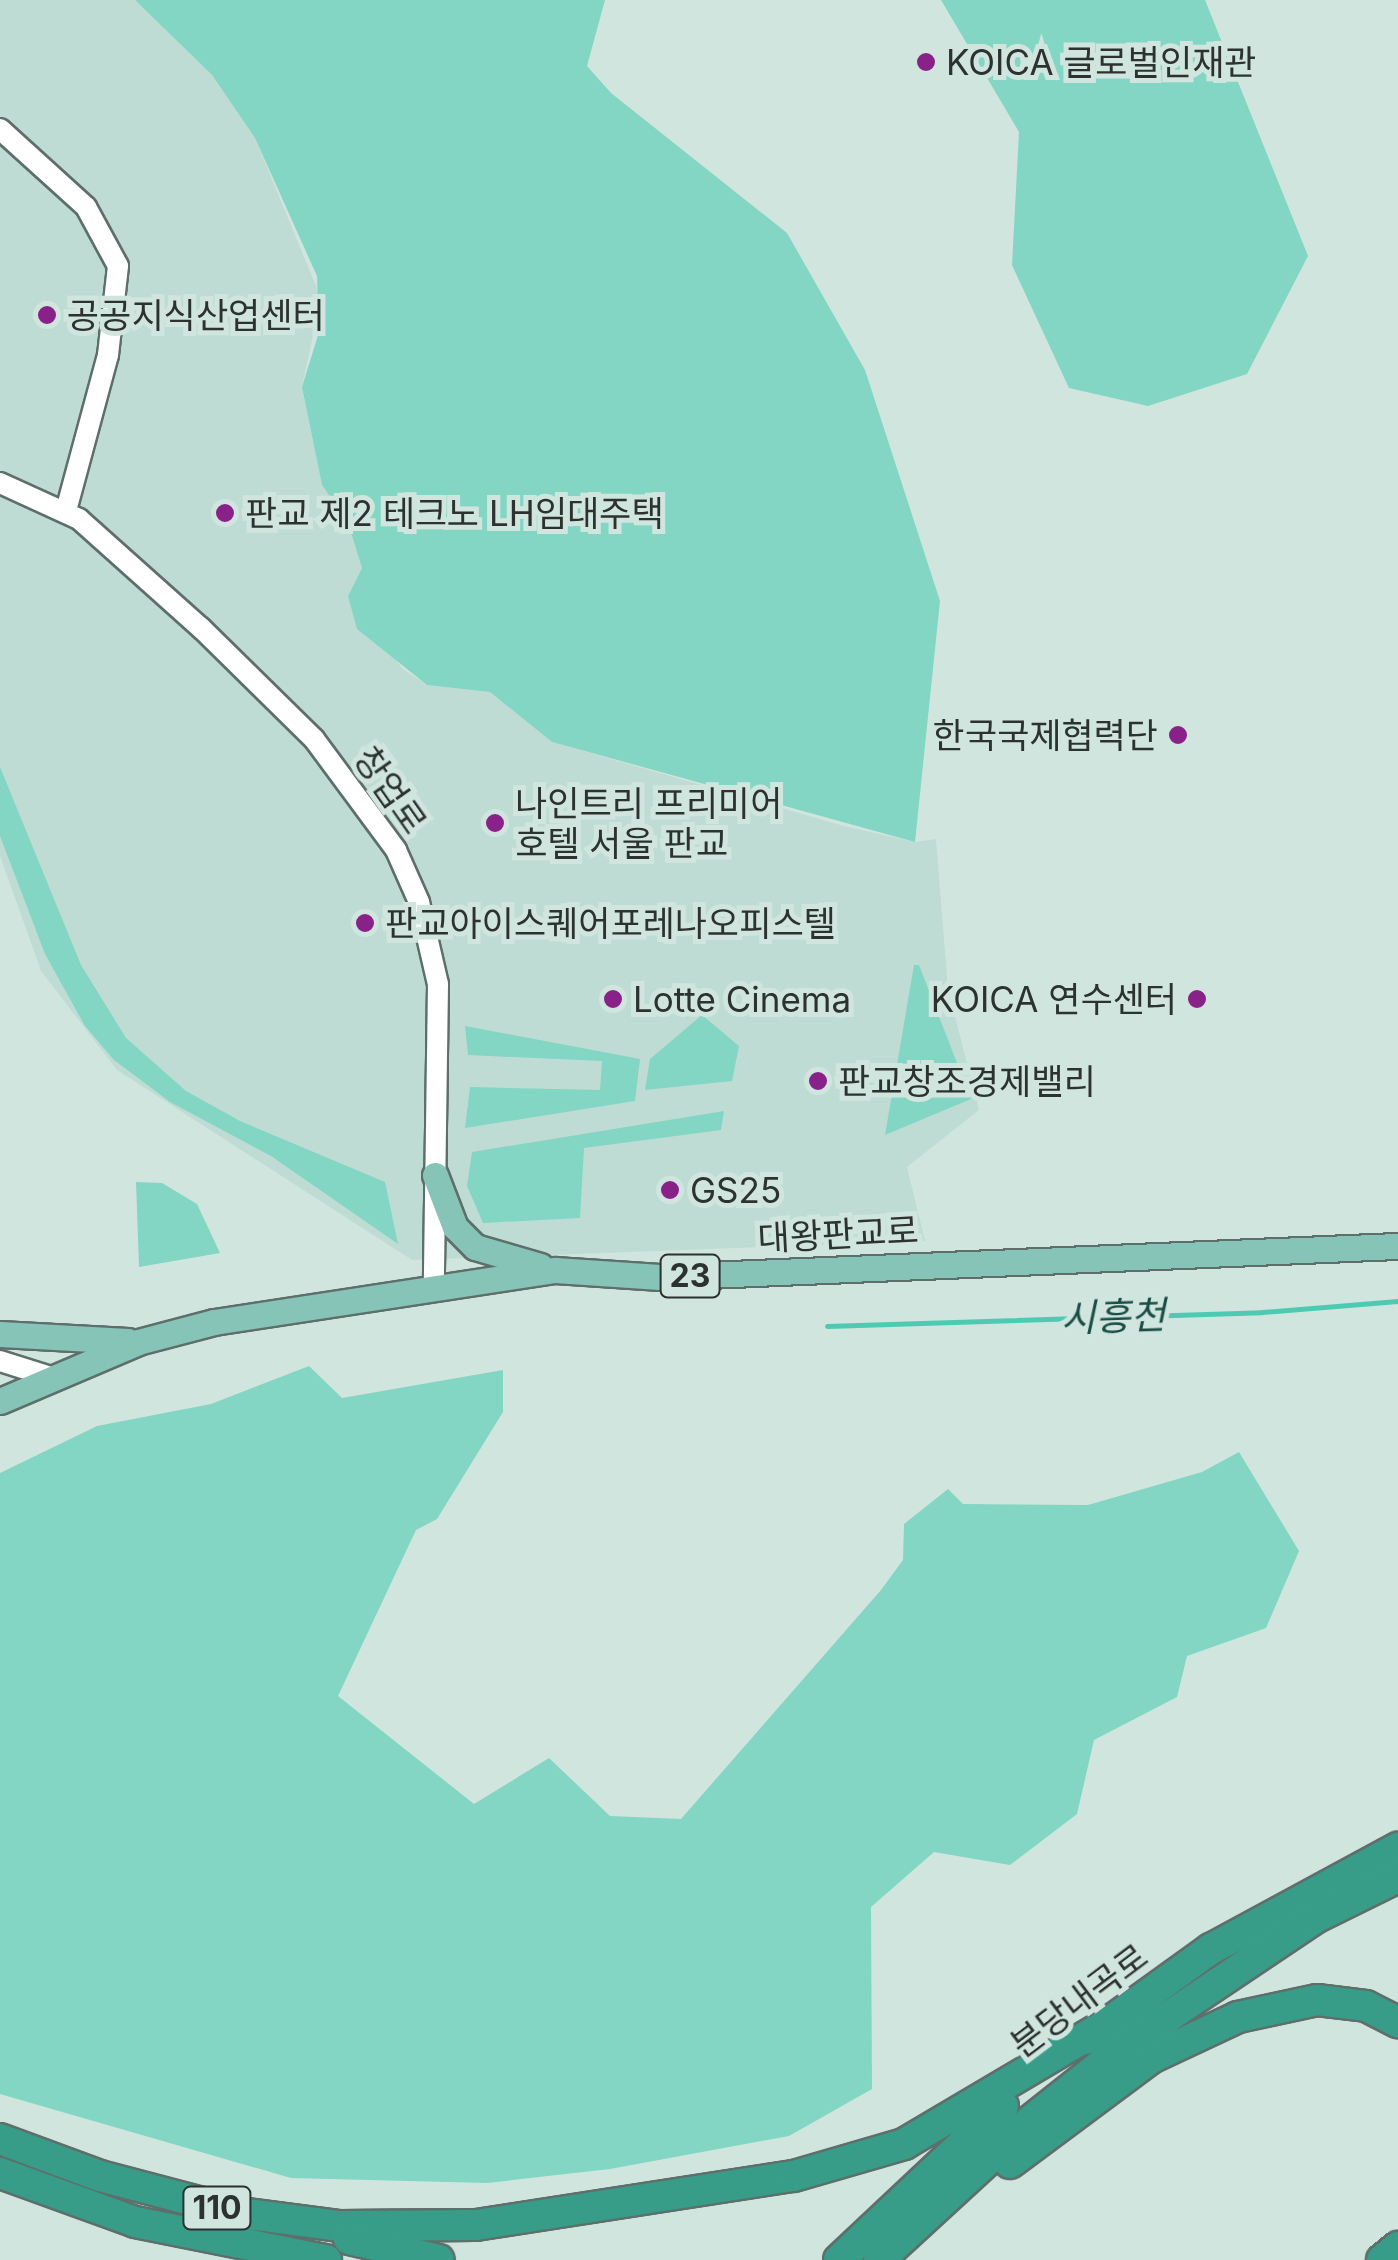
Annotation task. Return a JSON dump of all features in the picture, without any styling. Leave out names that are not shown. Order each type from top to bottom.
[{"type":"highway","name":"분당내곡로","points":[[840,2260],[876,2218],[1021,2089],[1100,2028],[1211,1950],[1398,1848]]},
{"type":"highway","name":"분당내곡로","points":[[879,2260],[1030,2122],[1126,2045],[1315,1918],[1398,1878]]},
{"type":"highway","points":[[879,2260],[1150,2058],[1209,2028],[1264,2008],[1317,2000],[1366,2006],[1398,2022]]},
{"type":"highway","points":[[232,2212],[340,2226],[476,2224],[794,2176],[904,2144],[985,2102],[1100,2028]]},
{"type":"highway","name":"110","points":[[0,2139],[100,2176],[232,2212],[439,2260]]},
{"type":"highway","name":"110","points":[[0,2173],[90,2208],[182,2232],[326,2260]]},
{"type":"highway","points":[[182,2232],[263,2260]]},
{"type":"highway","points":[[1382,2260],[1398,2247]]},
{"type":"main road","points":[[435,1174],[455,1227],[475,1247],[555,1270]]},
{"type":"main road","name":"대왕판교로","points":[[0,1401],[48,1376],[138,1342],[434,1286],[555,1270],[660,1277],[1398,1246]]},
{"type":"main road","points":[[0,1334],[138,1342]]},
{"type":"street","points":[[0,129],[86,207],[118,266],[108,355],[66,511]]},
{"type":"street","name":"창업로","points":[[0,482],[66,511],[201,628],[314,739],[389,836],[434,954],[442,1074],[435,1174],[434,1286]]},
{"type":"street","points":[[0,1360],[48,1376]]},
{"type":"shaded area","points":[[0,0],[135,0],[212,75],[255,138],[321,298],[302,387],[322,485],[348,523],[362,568],[348,596],[402,668],[427,685],[490,692],[552,742],[844,826],[915,842],[936,839],[948,989],[979,1110],[907,1167],[925,1241],[412,1260],[117,1070],[41,971],[0,856]]},
{"type":"green space","points":[[135,0],[605,0],[587,66],[611,93],[787,233],[865,370],[940,601],[915,842],[552,742],[490,692],[427,685],[357,629],[348,596],[362,568],[348,523],[322,485],[302,387],[319,332],[317,276],[255,138],[212,75]]},
{"type":"green space","points":[[941,0],[1205,0],[1308,256],[1247,374],[1148,406],[1069,388],[1012,265],[1019,132]]},
{"type":"green space","points":[[0,767],[81,965],[126,1038],[186,1091],[240,1121],[385,1182],[398,1244],[271,1156],[170,1102],[114,1060],[85,1026],[45,954],[0,836]]},
{"type":"green space","points":[[914,965],[919,965],[971,1099],[885,1135]]},
{"type":"green space","points":[[702,1015],[739,1046],[732,1081],[645,1090],[650,1059]]},
{"type":"green space","points":[[465,1026],[640,1059],[635,1101],[465,1128],[470,1087],[600,1090],[602,1061],[468,1055]]},
{"type":"green space","points":[[724,1111],[721,1130],[584,1148],[580,1218],[483,1223],[467,1186],[472,1152]]},
{"type":"green space","points":[[136,1182],[162,1183],[197,1204],[220,1253],[139,1267]]},
{"type":"green space","points":[[309,1366],[342,1398],[503,1370],[503,1412],[437,1519],[416,1530],[338,1696],[474,1804],[549,1758],[610,1816],[681,1819],[881,1590],[903,1560],[904,1524],[948,1489],[963,1504],[1088,1505],[1202,1472],[1239,1452],[1299,1551],[1266,1628],[1187,1656],[1177,1697],[1094,1740],[1077,1814],[1010,1865],[934,1852],[871,1907],[872,2089],[789,2136],[610,2169],[487,2183],[291,2178],[0,2094],[0,1473],[97,1426],[211,1404]]},
{"type":"waterway","name":"시흥천","points":[[827,1326],[1262,1312],[1398,1301]]},
{"type":"place","name":"KOICA 글로벌인재관","points":[[926,62]]},
{"type":"place","name":"공공지식산업센터","points":[[47,315]]},
{"type":"place","name":"판교 제2 테크노 LH임대주택","points":[[225,513]]},
{"type":"place","name":"한국국제협력단","points":[[1178,735]]},
{"type":"place","name":"나인트리 프리미어 호텔 서울 판교","points":[[495,823]]},
{"type":"place","name":"판교아이스퀘어포레나오피스텔","points":[[365,923]]},
{"type":"place","name":"Lotte Cinema","points":[[613,999]]},
{"type":"place","name":"KOICA 연수센터","points":[[1197,999]]},
{"type":"place","name":"판교창조경제밸리","points":[[818,1081]]},
{"type":"place","name":"GS25","points":[[670,1190]]}]
